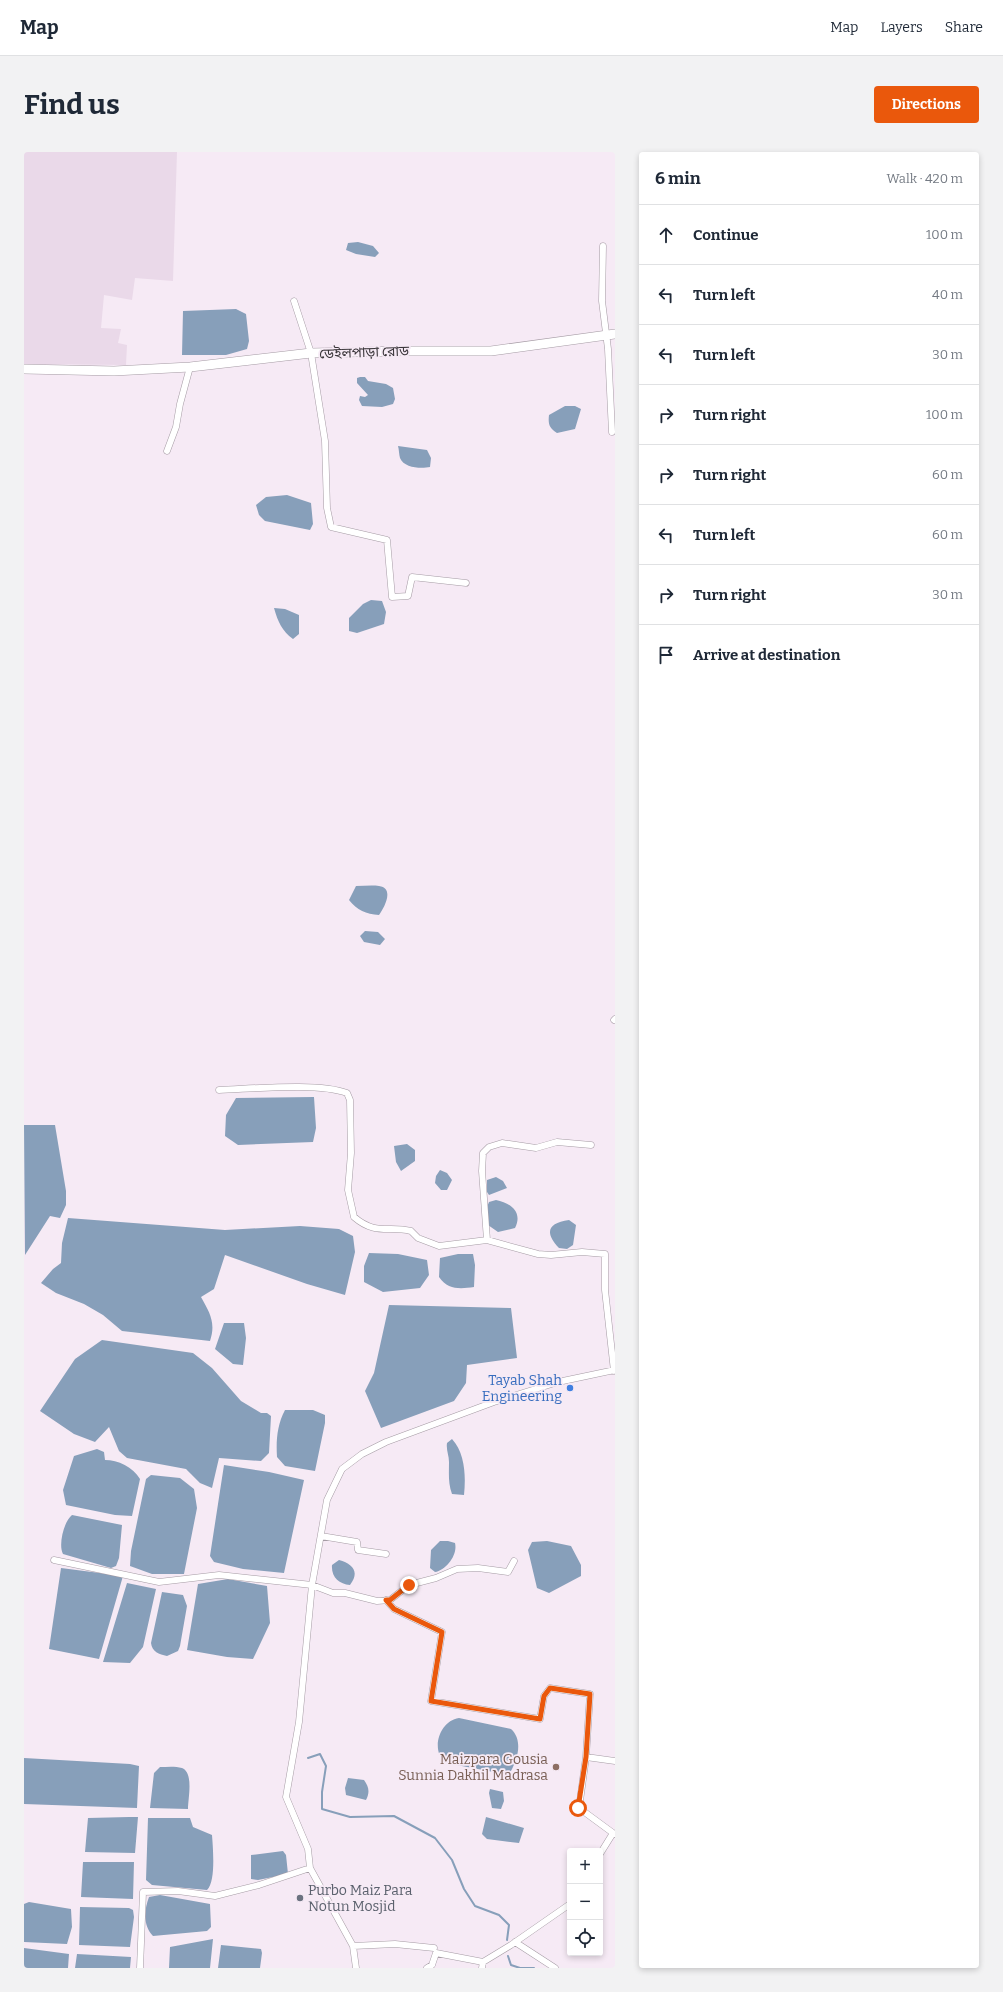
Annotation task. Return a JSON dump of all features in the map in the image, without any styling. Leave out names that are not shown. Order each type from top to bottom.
[{"type":"main road","name":"ডেইলপাড়া রোড","points":[[24,369],[114,371],[190,367],[311,354],[402,351],[491,351],[615,334]]},
{"type":"street","points":[[603,246],[602,301],[605,336],[608,349],[612,432]]},
{"type":"street","points":[[294,301],[311,354],[325,441],[327,508],[331,527],[387,540],[392,597],[408,596],[412,577],[466,583]]},
{"type":"street","points":[[167,451],[176,427],[180,404],[190,367]]},
{"type":"street","points":[[219,1090],[312,1087],[340,1090],[347,1093],[350,1100],[351,1153],[348,1190],[354,1217],[380,1230],[411,1231],[418,1238],[439,1246],[487,1240],[538,1254],[551,1255],[582,1252],[604,1254],[605,1290],[615,1370],[558,1382],[494,1402],[392,1440],[362,1454],[342,1469],[328,1500],[312,1585],[299,1722],[286,1797],[308,1849],[310,1868],[353,1946],[356,1968]]},
{"type":"street","points":[[487,1240],[482,1171],[483,1153],[488,1147],[502,1143],[536,1148],[557,1142],[591,1145]]},
{"type":"street","points":[[321,1536],[357,1542],[358,1550],[386,1554]]},
{"type":"street","points":[[54,1560],[159,1582],[219,1575],[312,1585],[333,1593],[345,1593],[376,1601],[390,1600],[409,1585],[436,1578],[457,1569],[478,1568],[508,1572],[514,1561]]},
{"type":"street","points":[[386,1600],[394,1609],[442,1632],[431,1701],[540,1719],[544,1696],[550,1688],[590,1694],[586,1757],[578,1808],[614,1834],[603,1850]]},
{"type":"street","points":[[586,1757],[615,1761]]},
{"type":"street","points":[[140,1968],[143,1892],[178,1891],[215,1896],[259,1885],[310,1868]]},
{"type":"street","points":[[427,1968],[432,1965],[436,1953],[483,1965],[567,1906]]},
{"type":"street","points":[[515,1942],[555,1968]]},
{"type":"street","points":[[353,1946],[395,1944],[434,1948]]},
{"type":"shaded area","points":[[24,152],[177,152],[173,281],[135,278],[132,300],[104,295],[101,328],[121,329],[118,343],[127,345],[126,365],[24,364]]},
{"type":"water","points":[[358,242],[373,246],[379,253],[375,257],[356,254],[346,250],[348,243]]},
{"type":"water","points":[[236,309],[246,314],[249,341],[247,349],[226,355],[182,355],[183,311]]},
{"type":"water","points":[[365,377],[368,381],[386,384],[393,388],[395,399],[393,404],[382,407],[362,406],[359,400],[360,396],[365,397],[368,395],[357,383],[357,378]]},
{"type":"water","points":[[565,406],[575,406],[581,409],[575,429],[557,433],[550,426],[549,415]]},
{"type":"water","points":[[398,446],[427,450],[431,458],[430,467],[418,468],[405,464],[400,458]]},
{"type":"water","points":[[287,495],[311,503],[313,524],[310,530],[265,521],[259,515],[256,505],[266,497]]},
{"type":"water","points":[[371,600],[382,601],[386,612],[384,624],[357,633],[349,631],[349,618],[363,604]]},
{"type":"water","points":[[274,608],[285,609],[299,615],[299,634],[293,639],[281,626]]},
{"type":"water","points":[[356,886],[379,886],[386,890],[387,899],[379,915],[362,911],[349,900]]},
{"type":"water","points":[[365,931],[378,932],[385,939],[380,945],[364,942],[360,936]]},
{"type":"water","points":[[314,1097],[316,1128],[313,1142],[238,1145],[225,1136],[226,1115],[236,1098]]},
{"type":"water","points":[[24,1125],[55,1125],[66,1191],[66,1205],[60,1218],[50,1216],[25,1255]]},
{"type":"water","points":[[407,1144],[415,1150],[415,1161],[401,1171],[396,1162],[394,1146]]},
{"type":"water","points":[[440,1170],[447,1173],[452,1180],[447,1190],[441,1190],[435,1183],[436,1176]]},
{"type":"water","points":[[496,1177],[503,1181],[507,1188],[489,1195],[487,1192],[487,1180]]},
{"type":"water","points":[[496,1200],[506,1203],[514,1209],[518,1217],[515,1228],[498,1232],[488,1225],[487,1207],[489,1202]]},
{"type":"water","points":[[68,1218],[225,1230],[300,1226],[339,1229],[353,1236],[355,1252],[345,1295],[307,1284],[225,1255],[214,1289],[201,1297],[211,1318],[212,1335],[210,1341],[122,1331],[103,1315],[84,1304],[56,1293],[41,1283],[53,1269],[61,1263],[62,1243]]},
{"type":"water","points":[[569,1220],[576,1225],[573,1245],[567,1249],[559,1248],[551,1237],[550,1229],[556,1223]]},
{"type":"water","points":[[369,1253],[398,1254],[427,1260],[429,1275],[420,1288],[383,1292],[364,1282],[364,1266]]},
{"type":"water","points":[[458,1254],[473,1254],[475,1265],[474,1287],[455,1288],[446,1284],[439,1277],[440,1258]]},
{"type":"water","points":[[389,1305],[511,1308],[517,1358],[467,1365],[466,1383],[454,1401],[381,1428],[365,1391],[374,1373]]},
{"type":"water","points":[[224,1323],[244,1323],[246,1338],[243,1365],[233,1364],[215,1349]]},
{"type":"water","points":[[102,1340],[193,1353],[212,1368],[241,1401],[261,1413],[267,1413],[271,1416],[269,1453],[261,1461],[219,1458],[212,1488],[200,1483],[186,1469],[127,1458],[119,1451],[109,1427],[95,1442],[74,1434],[40,1411],[75,1359]]},
{"type":"water","points":[[285,1410],[313,1410],[325,1415],[325,1423],[315,1471],[285,1466],[277,1457],[280,1421]]},
{"type":"water","points":[[452,1439],[460,1451],[464,1465],[464,1495],[452,1494],[450,1486],[447,1443]]},
{"type":"water","points":[[97,1449],[104,1452],[105,1460],[115,1461],[125,1465],[140,1479],[132,1516],[115,1515],[66,1505],[63,1490],[74,1456]]},
{"type":"water","points":[[224,1465],[269,1472],[304,1480],[284,1573],[243,1569],[214,1562],[210,1556]]},
{"type":"water","points":[[151,1475],[180,1478],[194,1489],[197,1508],[184,1574],[152,1574],[130,1566],[131,1551],[146,1479]]},
{"type":"water","points":[[72,1515],[122,1525],[119,1558],[116,1566],[111,1568],[63,1554],[61,1545],[64,1528]]},
{"type":"water","points":[[440,1541],[455,1543],[455,1552],[447,1565],[435,1572],[430,1568],[431,1550]]},
{"type":"water","points":[[547,1541],[571,1546],[581,1565],[581,1576],[549,1593],[537,1588],[528,1550],[532,1542]]},
{"type":"water","points":[[339,1560],[348,1564],[354,1569],[355,1572],[353,1580],[350,1585],[342,1583],[334,1576],[332,1565]]},
{"type":"water","points":[[61,1568],[123,1576],[99,1659],[49,1649]]},
{"type":"water","points":[[228,1579],[267,1586],[270,1623],[253,1659],[227,1657],[187,1650],[198,1584]]},
{"type":"water","points":[[127,1583],[156,1589],[143,1647],[130,1663],[103,1662]]},
{"type":"water","points":[[162,1592],[183,1595],[187,1606],[178,1651],[167,1656],[154,1651],[151,1643]]},
{"type":"water","points":[[459,1718],[511,1729],[515,1733],[518,1749],[516,1760],[511,1771],[504,1774],[446,1763],[441,1758],[438,1751],[438,1744],[442,1730],[452,1720]]},
{"type":"water","points":[[24,1758],[130,1764],[139,1766],[137,1808],[24,1804]]},
{"type":"water","points":[[160,1767],[179,1767],[186,1771],[189,1780],[188,1809],[150,1808],[154,1773]]},
{"type":"water","points":[[348,1778],[364,1780],[368,1790],[366,1800],[346,1795],[345,1788]]},
{"type":"water","points":[[490,1789],[503,1792],[504,1801],[501,1809],[492,1808],[489,1793]]},
{"type":"water","points":[[138,1817],[135,1853],[85,1852],[88,1818]]},
{"type":"water","points":[[486,1817],[524,1828],[519,1843],[487,1839],[482,1834]]},
{"type":"water","points":[[148,1818],[190,1818],[193,1827],[212,1835],[213,1873],[210,1886],[207,1890],[152,1885],[146,1880]]},
{"type":"water","points":[[283,1851],[286,1855],[288,1874],[258,1880],[251,1879],[251,1855]]},
{"type":"water","points":[[83,1862],[134,1862],[133,1899],[81,1897]]},
{"type":"water","points":[[160,1895],[210,1904],[211,1927],[207,1931],[153,1936],[147,1928],[145,1912],[149,1897]]},
{"type":"water","points":[[29,1902],[71,1909],[72,1927],[67,1944],[24,1942],[24,1904]]},
{"type":"water","points":[[80,1907],[129,1908],[133,1910],[134,1917],[130,1947],[79,1945]]},
{"type":"water","points":[[213,1939],[210,1968],[169,1968],[170,1947]]},
{"type":"water","points":[[221,1945],[261,1949],[262,1953],[260,1968],[218,1968]]},
{"type":"water","points":[[24,1948],[69,1954],[68,1968],[24,1968]]},
{"type":"water","points":[[77,1954],[131,1957],[130,1968],[75,1968]]},
{"type":"waterway","points":[[308,1758],[320,1754],[326,1766],[322,1792],[322,1809],[350,1817],[394,1816],[435,1838],[452,1860],[464,1889],[475,1906],[499,1915],[509,1925],[507,1940]]},
{"type":"waterway","points":[[508,1956],[511,1965],[520,1968],[534,1968]]},
{"type":"place","name":"Tayab Shah Engineering","points":[[570,1388]]},
{"type":"place","name":"Maizpara Gousia Sunnia Dakhil Madrasa","points":[[556,1767]]},
{"type":"place","name":"Purbo Maiz Para Notun Mosjid","points":[[300,1898]]},
{"type":"route","points":[[409,1585],[390,1600],[386,1600],[394,1609],[442,1632],[431,1701],[540,1719],[544,1696],[550,1688],[590,1694],[586,1757],[578,1808]]}]
